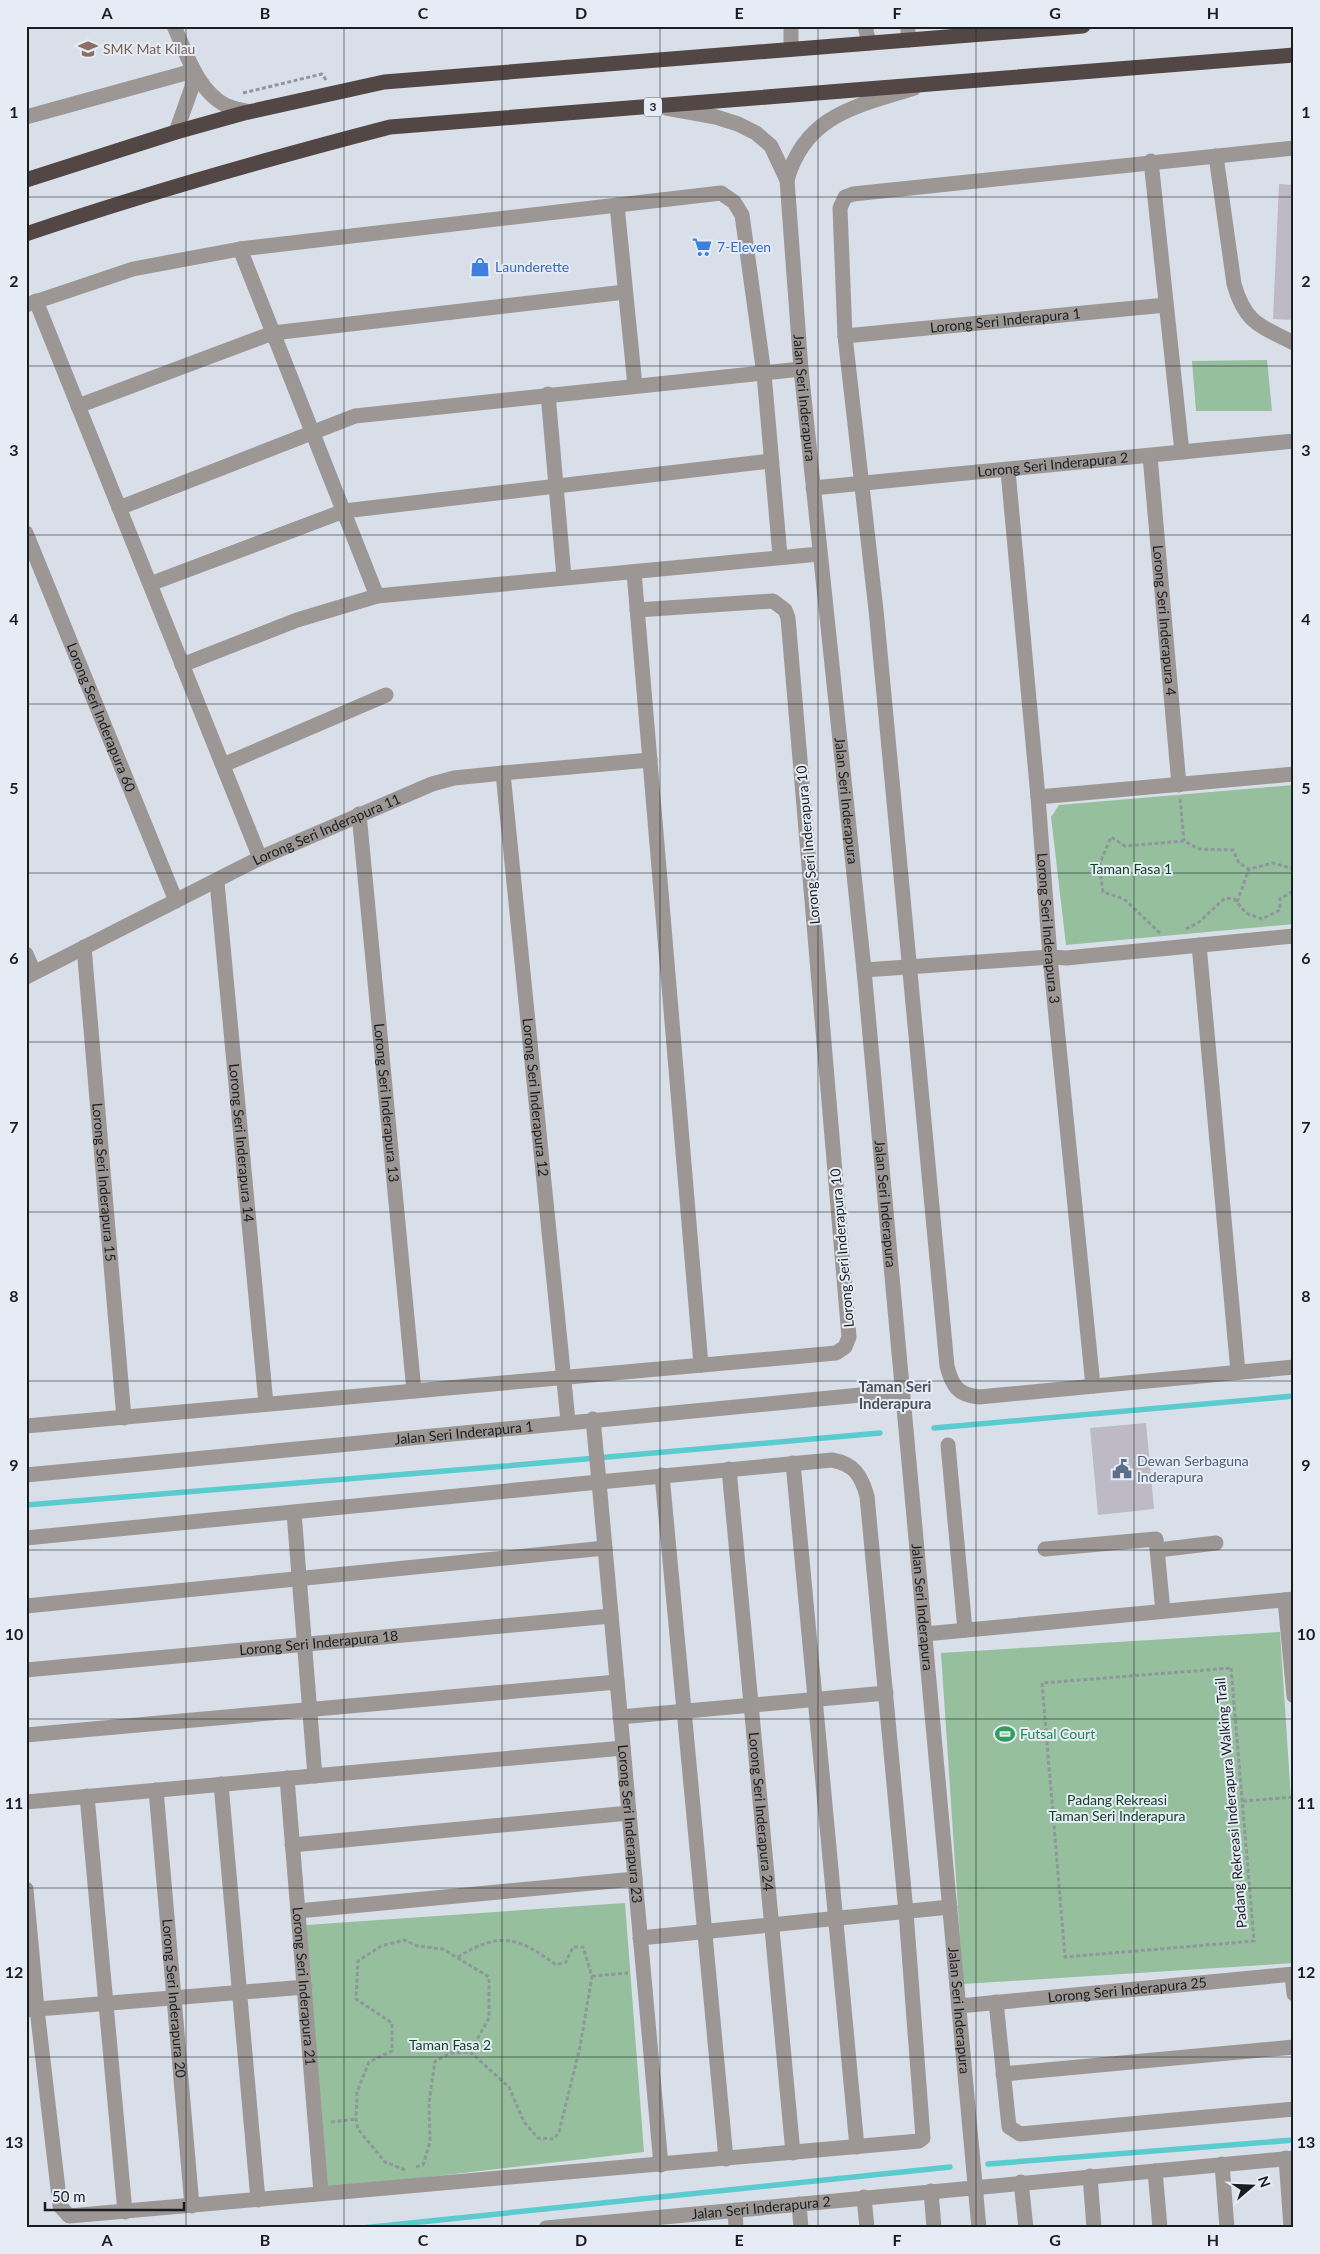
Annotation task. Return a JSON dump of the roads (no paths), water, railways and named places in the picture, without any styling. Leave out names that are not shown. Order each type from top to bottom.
[{"type":"highway","points":[[26,180],[176,132],[249,112],[384,82],[869,43],[908,33],[1083,26]]},
{"type":"highway","name":"3","points":[[26,234],[102,208],[255,162],[390,127],[1294,55]]},
{"type":"street","points":[[174,26],[193,70],[220,101],[226,106],[249,112]]},
{"type":"street","points":[[791,26],[791,49]]},
{"type":"street","points":[[865,26],[869,43]]},
{"type":"street","points":[[26,117],[193,70]]},
{"type":"street","points":[[176,132],[192,87],[193,70]]},
{"type":"street","points":[[787,180],[798,150],[808,136],[823,123],[860,105],[924,85]]},
{"type":"street","points":[[656,106],[716,117],[738,124],[756,134],[771,146],[787,180]]},
{"type":"street","points":[[1294,148],[1151,161],[853,194],[845,198],[840,208],[845,336],[875,600],[908,966],[947,1366],[950,1380],[956,1390],[968,1396],[979,1397],[1294,1366]]},
{"type":"street","points":[[1216,156],[1234,284],[1238,300],[1249,319],[1294,343]]},
{"type":"street","points":[[1151,161],[1182,452]]},
{"type":"street","name":"Jalan Seri Inderapura","points":[[787,180],[801,369],[864,970],[979,2228]]},
{"type":"street","points":[[260,858],[78,406],[31,303],[133,269],[240,249],[721,193],[734,202],[742,215],[764,374],[780,556]]},
{"type":"street","points":[[617,205],[635,386]]},
{"type":"street","points":[[240,249],[377,596]]},
{"type":"street","points":[[78,406],[273,333],[626,292]]},
{"type":"street","name":"Lorong Seri Inderapura 1","points":[[845,336],[1166,305]]},
{"type":"street","points":[[119,508],[355,416],[548,394],[801,369]]},
{"type":"street","points":[[548,394],[564,577]]},
{"type":"street","name":"Lorong Seri Inderapura 2","points":[[813,488],[1294,441]]},
{"type":"street","name":"Lorong Seri Inderapura 4","points":[[1150,456],[1179,785]]},
{"type":"street","points":[[150,584],[344,511],[771,461]]},
{"type":"street","name":"Lorong Seri Inderapura 3","points":[[1008,470],[1038,797],[1050,957],[1093,1386]]},
{"type":"street","name":"Lorong Seri Inderapura 60","points":[[26,533],[176,901]]},
{"type":"street","points":[[182,665],[297,620],[377,596],[564,577],[634,572],[780,556],[819,554]]},
{"type":"street","points":[[634,572],[702,1365]]},
{"type":"street","name":"Lorong Seri Inderapura 10","points":[[26,1426],[564,1376],[836,1353],[845,1347],[849,1337],[789,627],[785,610],[773,600],[637,610]]},
{"type":"street","points":[[223,765],[386,695]]},
{"type":"street","name":"Lorong Seri Inderapura 11","points":[[30,974],[217,882],[260,858],[358,814],[432,784],[454,778],[650,760]]},
{"type":"street","name":"Lorong Seri Inderapura 12","points":[[503,773],[568,1422]]},
{"type":"street","points":[[1038,797],[1294,774]]},
{"type":"street","name":"Lorong Seri Inderapura 13","points":[[358,814],[414,1391]]},
{"type":"street","name":"Lorong Seri Inderapura 14","points":[[217,882],[266,1404]]},
{"type":"street","points":[[864,970],[1050,957],[1066,958],[1294,936]]},
{"type":"street","points":[[1199,945],[1238,1372]]},
{"type":"street","name":"Lorong Seri Inderapura 15","points":[[84,947],[124,1418]]},
{"type":"street","points":[[26,954],[30,974]]},
{"type":"street","name":"Jalan Seri Inderapura 1","points":[[26,1475],[592,1419],[902,1391]]},
{"type":"street","name":"Lorong Seri Inderapura 23","points":[[592,1419],[661,2165]]},
{"type":"street","points":[[948,1445],[965,1630]]},
{"type":"street","points":[[26,1538],[793,1463],[832,1460],[845,1462],[863,1482],[867,1496],[906,1912],[924,2138],[919,2141],[793,2153],[69,2216],[63,2212],[60,2206],[32,2010],[26,1889]]},
{"type":"street","points":[[793,1463],[816,1700],[834,1918],[857,2147]]},
{"type":"street","name":"Lorong Seri Inderapura 24","points":[[729,1469],[793,2153]]},
{"type":"street","points":[[662,1476],[686,1711],[726,2159]]},
{"type":"street","points":[[294,1513],[315,1776]]},
{"type":"street","points":[[1045,1549],[1156,1539],[1163,1611]]},
{"type":"street","points":[[1158,1550],[1216,1543]]},
{"type":"street","points":[[26,1606],[605,1548]]},
{"type":"street","points":[[925,1634],[1290,1599],[1294,1696]]},
{"type":"street","name":"Lorong Seri Inderapura 18","points":[[26,1670],[611,1616]]},
{"type":"street","points":[[26,1735],[617,1682]]},
{"type":"street","points":[[620,1717],[886,1693]]},
{"type":"street","points":[[26,1802],[623,1748]]},
{"type":"street","name":"Lorong Seri Inderapura 21","points":[[287,1778],[321,2193]]},
{"type":"street","points":[[221,1784],[258,2200]]},
{"type":"street","name":"Lorong Seri Inderapura 20","points":[[156,1790],[192,2206]]},
{"type":"street","points":[[87,1796],[108,2004],[125,2212]]},
{"type":"street","points":[[292,1845],[629,1813]]},
{"type":"street","points":[[298,1911],[635,1879]]},
{"type":"street","points":[[640,1938],[950,1907]]},
{"type":"street","points":[[1293,1974],[1294,1994]]},
{"type":"street","name":"Lorong Seri Inderapura 25","points":[[959,2006],[1293,1974]]},
{"type":"street","points":[[32,2010],[304,1987]]},
{"type":"street","points":[[996,2002],[1009,2127],[1020,2134],[1294,2109]]},
{"type":"street","points":[[1003,2074],[1294,2047]]},
{"type":"street","points":[[1290,2158],[1291,2228]]},
{"type":"street","name":"Jalan Seri Inderapura 2","points":[[546,2228],[667,2222],[735,2210],[1290,2158]]},
{"type":"street","points":[[1222,2164],[1227,2228]]},
{"type":"street","points":[[1155,2171],[1160,2228]]},
{"type":"street","points":[[1090,2176],[1094,2228]]},
{"type":"street","points":[[1021,2182],[1026,2228]]},
{"type":"street","points":[[931,2191],[934,2228]]},
{"type":"street","points":[[864,2197],[867,2228]]},
{"type":"street","points":[[799,2204],[801,2228]]},
{"type":"street","points":[[735,2210],[736,2228]]},
{"type":"waterway","points":[[934,1428],[1294,1396]]},
{"type":"waterway","points":[[26,1505],[880,1433]]},
{"type":"waterway","points":[[988,2164],[1294,2140]]},
{"type":"waterway","points":[[362,2228],[950,2167]]},
{"type":"place","name":"SMK Mat Kilau","points":[[88,49]]},
{"type":"place","name":"7-Eleven","points":[[702,247]]},
{"type":"place","name":"Launderette","points":[[480,267]]},
{"type":"place","name":"Dewan Serbaguna Inderapura","points":[[1122,1469]]},
{"type":"place","name":"Futsal Court","points":[[1005,1734]]},
{"type":"district","name":"Taman Seri Inderapura","points":[[895,1396]]},
{"type":"park label","name":"Taman Fasa 1","points":[[1131,869]]},
{"type":"park label","name":"Padang Rekreasi Taman Seri Inderapura","points":[[1117,1808]]},
{"type":"park label","name":"Taman Fasa 2","points":[[450,2045]]}]
